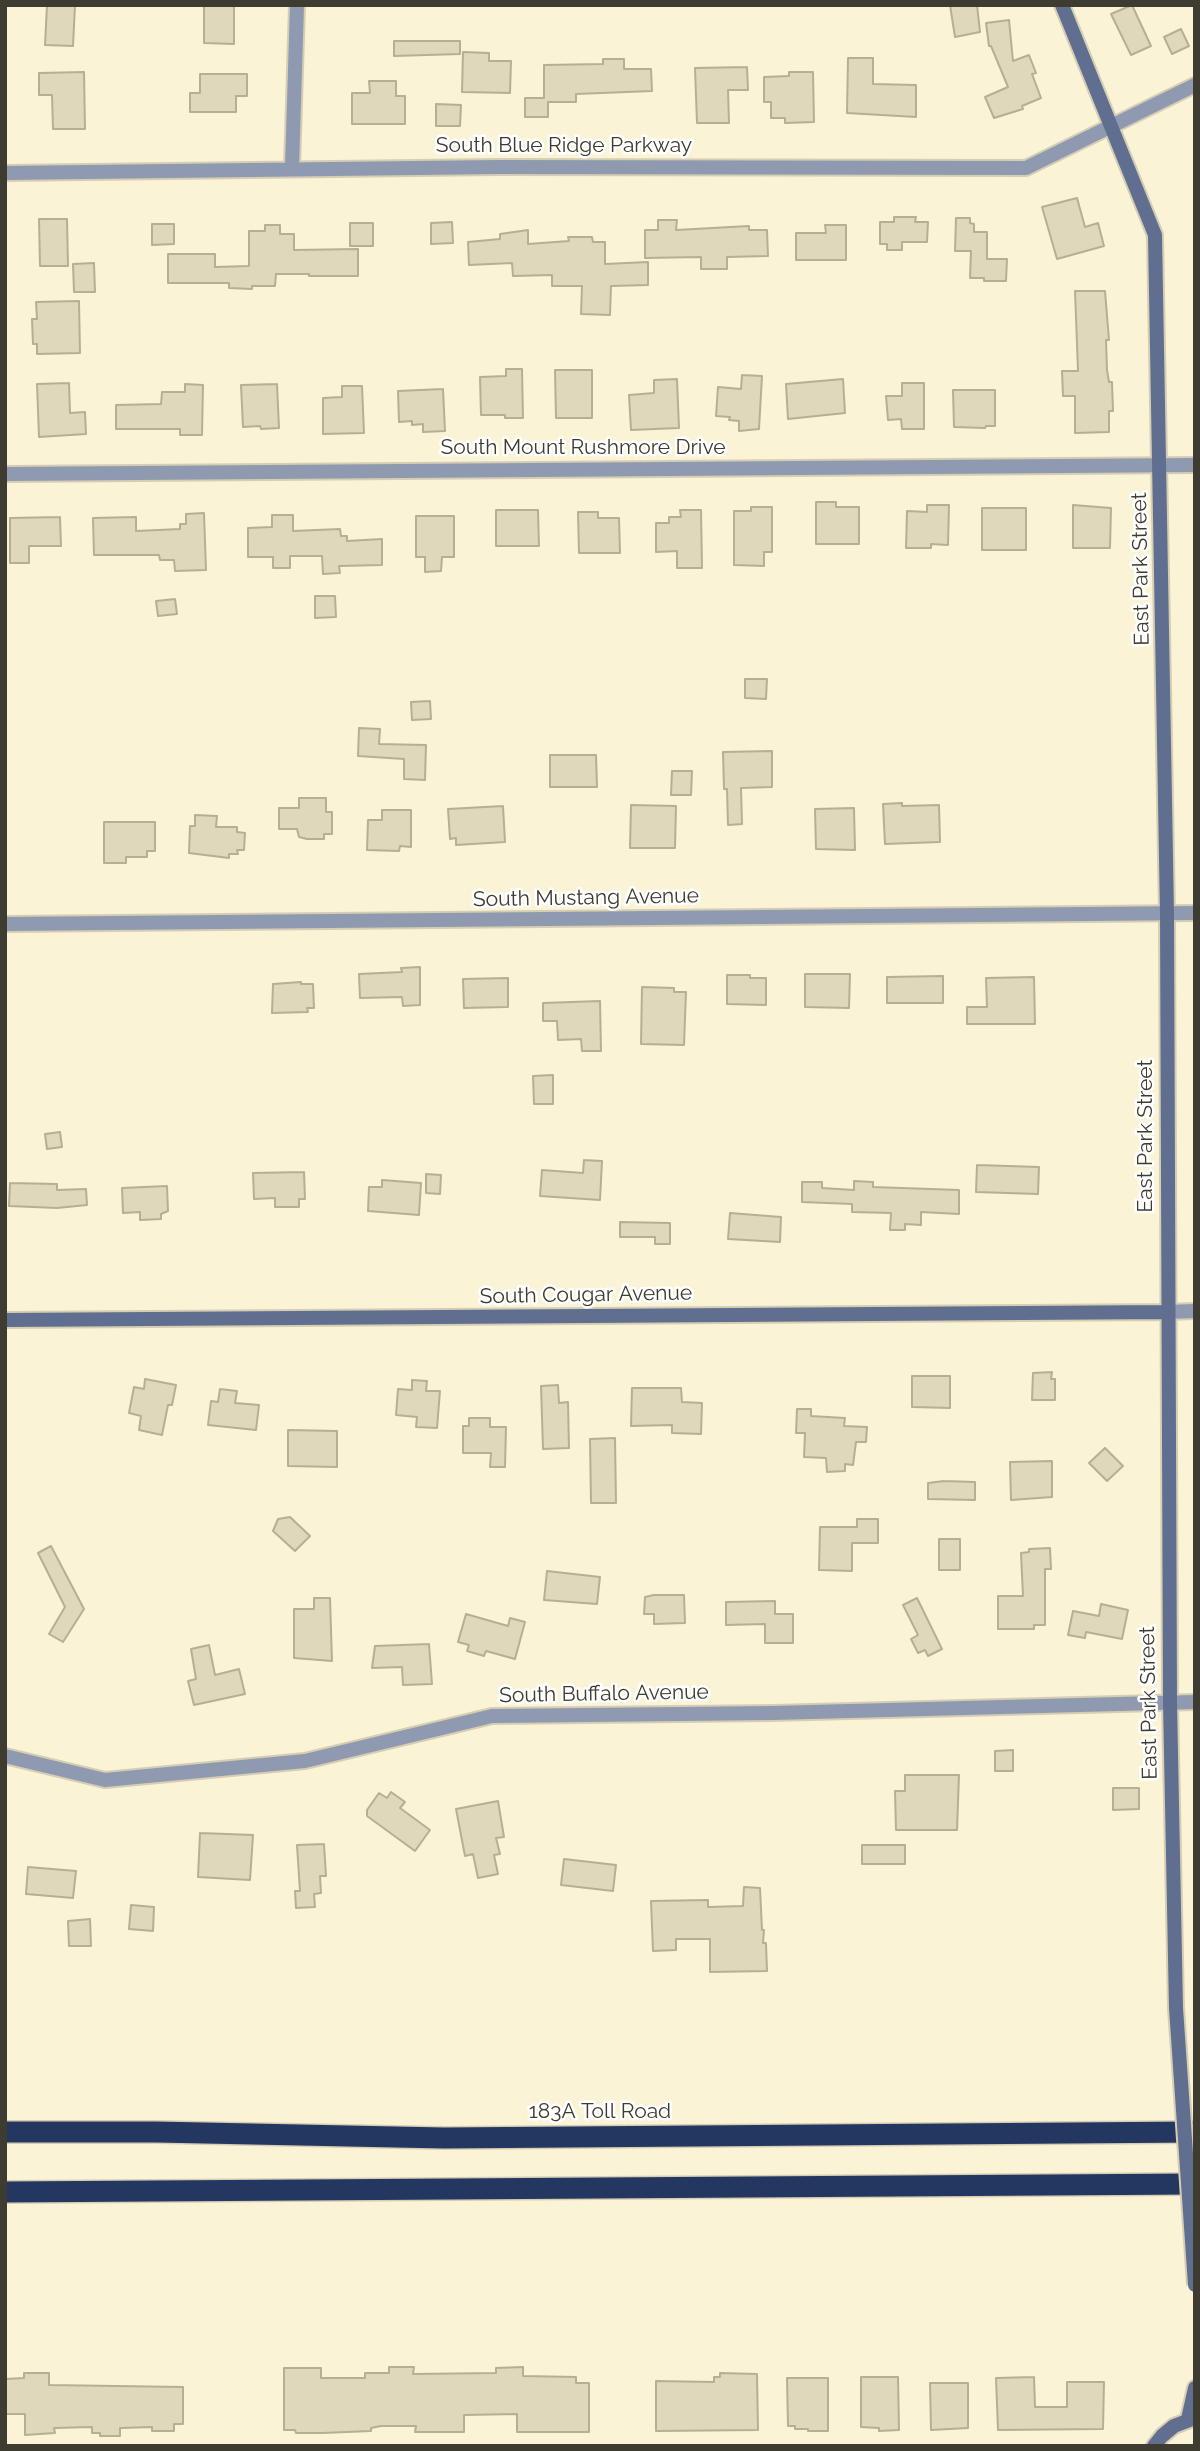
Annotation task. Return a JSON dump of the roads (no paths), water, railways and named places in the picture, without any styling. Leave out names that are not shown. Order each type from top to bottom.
[{"type":"highway","name":"183A Toll Road","points":[[5,2132],[444,2138],[1195,2132]]},
{"type":"highway","points":[[5,2192],[1195,2184]]},
{"type":"street","points":[[292,168],[297,5]]},
{"type":"street","name":"East Park Street","points":[[1062,5],[1155,235],[1167,913],[1170,1702],[1176,2008],[1195,2284]]},
{"type":"street","name":"South Blue Ridge Parkway","points":[[5,173],[292,168],[1026,168],[1195,85]]},
{"type":"street","name":"South Mount Rushmore Drive","points":[[5,474],[1195,465]]},
{"type":"street","name":"South Mustang Avenue","points":[[5,924],[1195,913]]},
{"type":"street","points":[[1167,1312],[1195,1311]]},
{"type":"street","name":"South Cougar Avenue","points":[[5,1320],[1167,1312]]},
{"type":"street","name":"South Buffalo Avenue","points":[[5,1756],[105,1780],[305,1761],[492,1716],[773,1713],[1195,1702]]},
{"type":"street","points":[[1154,2446],[1174,2426],[1191,2419],[1195,2388]]}]
